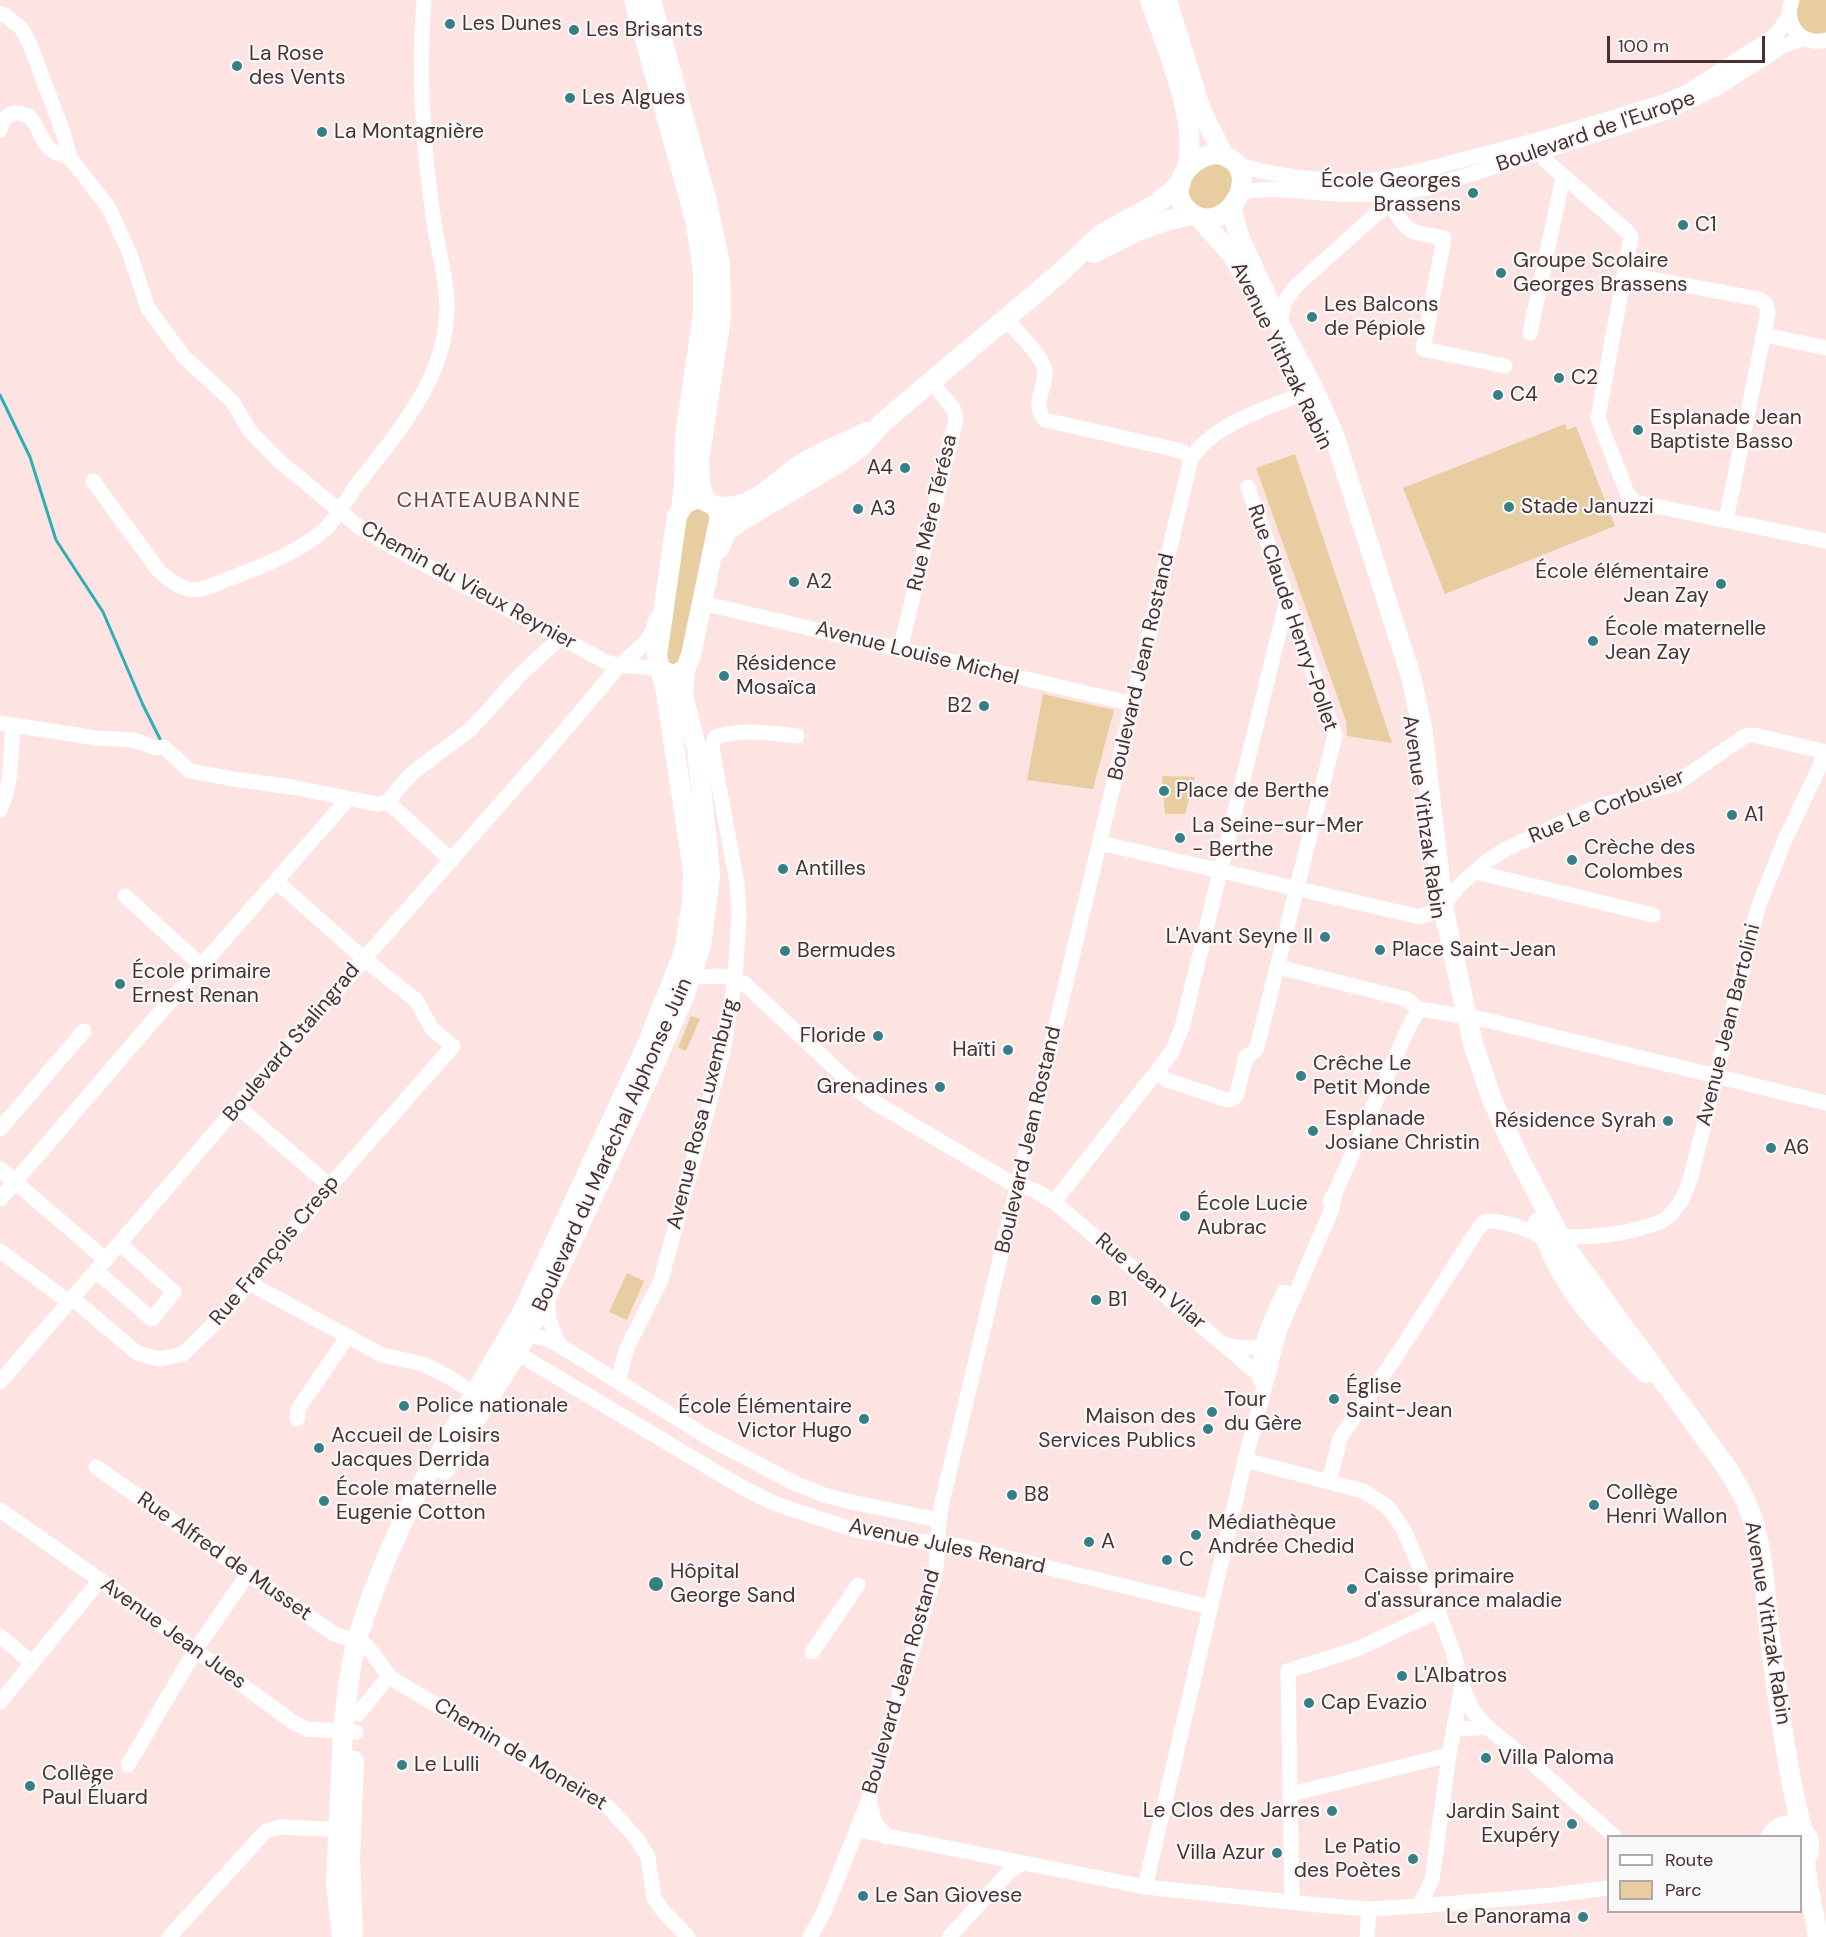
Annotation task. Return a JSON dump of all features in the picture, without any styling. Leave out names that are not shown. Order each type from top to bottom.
[{"type":"main road","name":"Boulevard du Maréchal Alphonse Juin","points":[[515,1343],[522,1313],[647,1045],[684,952],[693,885],[691,852],[657,656],[666,584],[684,484],[685,435],[704,315],[703,271],[695,219],[634,0]]},
{"type":"main road","points":[[651,0],[708,208],[720,263],[721,317],[699,460],[700,484],[720,516],[707,575]]},
{"type":"main road","points":[[1150,0],[1187,117],[1191,145],[1184,176],[1182,202],[1196,216]]},
{"type":"main road","points":[[1061,272],[1146,228],[1182,216],[1214,218],[1222,215],[1235,200],[1242,181],[1202,113],[1167,0]]},
{"type":"main road","points":[[707,575],[727,531],[842,461],[862,446],[882,423],[1061,272],[1100,235],[1156,204],[1201,157],[1217,154],[1230,160]]},
{"type":"main road","name":"Avenue Yithzak Rabin","points":[[1235,200],[1240,239],[1280,325],[1334,466],[1407,697],[1439,909],[1472,1080],[1484,1111],[1535,1214],[1555,1243],[1628,1332],[1673,1397],[1727,1468],[1742,1493],[1753,1521],[1761,1561],[1794,1800],[1785,1831]]},
{"type":"main road","name":"Avenue Yithzak Rabin","points":[[1196,216],[1234,258],[1303,386],[1315,392],[1334,435],[1406,658],[1418,704],[1439,909]]},
{"type":"main road","points":[[681,508],[691,499],[733,508],[741,505],[782,480],[806,460],[882,423]]},
{"type":"main road","name":"Boulevard du Maréchal Alphonse Juin","points":[[342,1937],[336,1883],[344,1830],[352,1726],[362,1644],[416,1518],[481,1398],[547,1295],[648,1079],[697,958],[705,926],[710,877],[697,750],[683,695],[685,670],[689,663],[707,575]]},
{"type":"main road","points":[[661,670],[673,675],[685,670]]},
{"type":"main road","name":"Avenue Yithzak Rabin","points":[[1461,1016],[1535,1214]]},
{"type":"main road","name":"Avenue Yithzak Rabin","points":[[1555,1243],[1563,1274],[1592,1315],[1654,1381],[1673,1397]]},
{"type":"main road","name":"Boulevard du Maréchal Alphonse Juin","points":[[344,1830],[354,1937]]},
{"type":"main road","points":[[1802,1838],[1810,1841],[1811,1848],[1803,1863],[1804,1887],[1815,1916],[1818,1937]]},
{"type":"street","name":"Chemin du Vieux Reynier","points":[[424,0],[420,73],[434,223],[446,286],[445,330],[435,369],[424,391],[405,423],[340,511],[358,526],[394,548],[606,662],[619,666],[637,666]]},
{"type":"street","points":[[1792,0],[1789,16],[1794,30],[1818,43]]},
{"type":"street","points":[[0,14],[21,28],[29,42],[63,132],[70,158],[97,190],[114,217],[135,267],[148,308],[159,326],[183,356],[232,401],[249,430],[262,444],[340,511],[324,530],[302,547],[277,560],[203,589],[186,591],[172,583],[159,571],[93,481]]},
{"type":"street","name":"Boulevard de l'Europe","points":[[1235,200],[1261,190],[1362,194],[1427,188],[1687,92],[1776,35],[1789,16]]},
{"type":"street","name":"Boulevard de l'Europe","points":[[1230,160],[1260,171],[1287,176],[1353,182],[1412,173],[1520,144],[1541,145],[1664,113],[1719,87],[1783,46],[1818,43]]},
{"type":"street","points":[[0,130],[7,116],[13,113],[31,118],[47,147],[70,158]]},
{"type":"street","name":"Boulevard de l'Europe","points":[[1411,190],[1419,183],[1509,154],[1520,144]]},
{"type":"street","points":[[1541,145],[1546,161],[1631,237],[1598,418],[1628,495],[1635,502],[1826,542]]},
{"type":"street","points":[[1530,333],[1563,177]]},
{"type":"street","points":[[1280,325],[1284,303],[1294,287],[1375,215],[1411,190]]},
{"type":"street","points":[[1362,194],[1375,215]]},
{"type":"street","points":[[1390,205],[1404,228],[1444,238],[1423,349],[1504,366]]},
{"type":"street","points":[[1625,274],[1759,298],[1766,304],[1768,313],[1764,335],[1726,520]]},
{"type":"street","points":[[1263,287],[1276,290],[1294,287]]},
{"type":"street","points":[[1006,319],[1041,360],[1045,369],[1038,407],[1040,414],[1046,420],[1173,449],[1183,452],[1191,459]]},
{"type":"street","points":[[1764,335],[1826,348]]},
{"type":"street","name":"Rue Mère Térésa","points":[[900,650],[956,419],[954,410],[932,382]]},
{"type":"street","name":"Boulevard Jean Rostand","points":[[810,1937],[824,1912],[869,1799],[936,1570],[939,1520],[1015,1184],[1100,843],[1191,459],[1197,449],[1216,433],[1303,386]]},
{"type":"street","name":"Rue Claude Henry-Pollet","points":[[1157,1073],[1167,1080],[1217,1098],[1233,1099],[1237,1093],[1246,1057],[1256,1050],[1258,1043],[1335,735],[1248,487]]},
{"type":"street","name":"Boulevard Stalingrad","points":[[0,1382],[619,666],[652,633],[666,584]]},
{"type":"street","points":[[1054,1203],[1157,1073],[1172,1052],[1182,1027],[1287,600]]},
{"type":"street","name":"Avenue Louise Michel","points":[[702,603],[1133,704]]},
{"type":"street","points":[[0,810],[6,798],[11,772],[7,724],[96,738],[134,740],[156,748],[164,747],[190,771],[292,787],[377,804],[388,802],[417,770],[471,729],[521,674],[561,637]]},
{"type":"street","points":[[637,666],[661,670]]},
{"type":"street","name":"Boulevard Stalingrad","points":[[585,706],[637,666]]},
{"type":"street","name":"Avenue Rosa Luxemburg","points":[[618,1382],[626,1350],[661,1280],[723,1052],[739,912],[737,883],[712,748],[715,737],[727,733],[752,732],[797,736]]},
{"type":"street","name":"Rue Le Corbusier","points":[[1439,909],[1459,886],[1487,861],[1506,849],[1594,808],[1677,783],[1745,736],[1754,735],[1826,753]]},
{"type":"street","name":"Avenue Jean Bartolini","points":[[1555,1243],[1618,1235],[1662,1222],[1684,1197],[1691,1177],[1758,908],[1784,842],[1826,753]]},
{"type":"street","points":[[0,1199],[201,965],[348,799]]},
{"type":"street","points":[[388,802],[452,861]]},
{"type":"street","points":[[1100,843],[1406,915],[1420,917],[1439,909]]},
{"type":"street","points":[[1476,872],[1653,915]]},
{"type":"street","points":[[276,881],[364,959]]},
{"type":"street","points":[[125,896],[201,965]]},
{"type":"street","name":"Rue Jean Vilar","points":[[697,958],[751,989],[874,1102],[1015,1184],[1038,1193],[1054,1203],[1256,1372],[1268,1366]]},
{"type":"street","name":"Rue François Cresp","points":[[0,1251],[70,1300],[137,1353],[159,1359],[183,1354],[216,1322],[330,1186],[453,1046],[432,1029],[416,1000],[364,959]]},
{"type":"street","points":[[1278,967],[1406,999],[1419,1009],[1486,1020],[1826,1103]]},
{"type":"street","points":[[691,976],[730,977]]},
{"type":"street","points":[[1268,1366],[1261,1347],[1268,1326],[1324,1209],[1335,1193],[1419,1009]]},
{"type":"street","points":[[0,1129],[84,1031]]},
{"type":"street","points":[[238,1107],[330,1186]]},
{"type":"street","points":[[0,1169],[101,1265],[152,1319],[174,1292],[120,1244]]},
{"type":"street","points":[[1145,1887],[1268,1366],[1287,1311],[1332,1209],[1335,1193]]},
{"type":"street","points":[[1329,1482],[1340,1438],[1485,1221],[1535,1214],[1555,1243]]},
{"type":"street","points":[[249,1283],[382,1355],[423,1364],[481,1398]]},
{"type":"street","points":[[547,1295],[549,1319],[559,1346]]},
{"type":"street","points":[[297,1419],[298,1409],[348,1336]]},
{"type":"street","name":"Avenue Jules Renard","points":[[515,1343],[543,1338],[559,1346],[708,1437],[804,1488],[851,1502],[939,1520]]},
{"type":"street","name":"Avenue Jules Renard","points":[[515,1343],[694,1458],[743,1488],[776,1504],[855,1530],[959,1546],[1210,1607]]},
{"type":"street","points":[[1224,1345],[1241,1348],[1261,1347]]},
{"type":"street","name":"Avenue Rosa Luxemburg","points":[[602,1372],[626,1350]]},
{"type":"street","points":[[694,1458],[708,1437]]},
{"type":"street","points":[[1245,1460],[1363,1491],[1388,1507],[1404,1530],[1438,1611],[1471,1707],[1487,1726],[1613,1835]]},
{"type":"street","name":"Rue Alfred de Musset","points":[[96,1467],[334,1634],[362,1644]]},
{"type":"street","name":"Avenue Jean Jues","points":[[0,1510],[100,1580],[294,1723],[308,1729],[352,1726]]},
{"type":"street","points":[[128,1765],[195,1649],[248,1574]]},
{"type":"street","points":[[0,1702],[100,1580]]},
{"type":"street","points":[[813,1652],[858,1585]]},
{"type":"street","points":[[1292,1902],[1288,1671],[1357,1649],[1438,1611]]},
{"type":"street","points":[[0,1636],[32,1663]]},
{"type":"street","name":"Chemin de Moneiret","points":[[362,1644],[389,1676],[609,1808],[638,1839],[648,1857],[654,1898],[662,1910],[688,1937]]},
{"type":"street","points":[[352,1726],[389,1676]]},
{"type":"street","points":[[1419,1906],[1432,1880],[1449,1755],[1457,1727],[1462,1686]]},
{"type":"street","points":[[1457,1727],[1471,1707]]},
{"type":"street","points":[[1457,1727],[1487,1726]]},
{"type":"street","points":[[1291,1794],[1449,1755]]},
{"type":"street","points":[[869,1799],[875,1823],[887,1838]]},
{"type":"street","points":[[169,1937],[266,1831],[280,1827],[344,1830]]},
{"type":"street","points":[[858,1830],[887,1838],[1145,1887],[1369,1909],[1553,1895],[1607,1888]]},
{"type":"street","points":[[990,1894],[998,1869],[992,1858]]},
{"type":"street","points":[[949,1937],[1011,1870],[1022,1864]]},
{"type":"street","points":[[1432,1880],[1445,1904]]},
{"type":"street","points":[[1367,1937],[1369,1909]]},
{"type":"green space","points":[[1792,0],[1826,0],[1826,40],[1804,39]]},
{"type":"green space","points":[[1224,155],[1240,193],[1199,217],[1181,183],[1183,175]]},
{"type":"green space","name":"Stade Januzzi","points":[[1565,424],[1567,430],[1576,426],[1615,526],[1445,594],[1403,488]]},
{"type":"green space","points":[[1295,454],[1392,743],[1347,736],[1346,721],[1256,468]]},
{"type":"green space","points":[[715,506],[679,673],[657,656],[681,508]]},
{"type":"green space","points":[[1043,694],[1114,710],[1093,789],[1027,780]]},
{"type":"green space","points":[[1162,776],[1195,777],[1185,814],[1165,814]]},
{"type":"green space","points":[[691,1016],[700,1019],[686,1051],[678,1048]]},
{"type":"green space","points":[[627,1273],[644,1281],[627,1320],[609,1312]]},
{"type":"waterway","points":[[0,395],[30,457],[56,540],[103,612],[162,743]]},
{"type":"place","name":"Les Dunes","points":[[450,24]]},
{"type":"place","name":"Les Brisants","points":[[574,30]]},
{"type":"place","name":"La Rose des Vents","points":[[237,66]]},
{"type":"place","name":"Les Algues","points":[[570,98]]},
{"type":"place","name":"La Montagnière","points":[[322,132]]},
{"type":"place","name":"École Georges Brassens","points":[[1473,193]]},
{"type":"place","name":"C1","points":[[1683,225]]},
{"type":"place","name":"Groupe Scolaire Georges Brassens","points":[[1501,273]]},
{"type":"place","name":"Les Balcons de Pépiole","points":[[1312,317]]},
{"type":"place","name":"C2","points":[[1559,378]]},
{"type":"place","name":"C4","points":[[1498,395]]},
{"type":"place","name":"Esplanade Jean Baptiste Basso","points":[[1638,430]]},
{"type":"place","name":"A4","points":[[905,468]]},
{"type":"place","name":"Stade Januzzi","points":[[1509,507]]},
{"type":"place","name":"A3","points":[[858,509]]},
{"type":"place","name":"A2","points":[[794,582]]},
{"type":"place","name":"École élémentaire Jean Zay","points":[[1721,584]]},
{"type":"place","name":"École maternelle Jean Zay","points":[[1593,641]]},
{"type":"place","name":"Résidence Mosaïca","points":[[724,676]]},
{"type":"place","name":"B2","points":[[984,706]]},
{"type":"place","name":"Place de Berthe","points":[[1164,791]]},
{"type":"place","name":"A1","points":[[1732,815]]},
{"type":"place","name":"La Seine-sur-Mer - Berthe","points":[[1180,838]]},
{"type":"place","name":"Crèche des Colombes","points":[[1572,860]]},
{"type":"place","name":"Antilles","points":[[783,869]]},
{"type":"place","name":"L'Avant Seyne II","points":[[1325,937]]},
{"type":"place","name":"Place Saint-Jean","points":[[1380,950]]},
{"type":"place","name":"Bermudes","points":[[785,951]]},
{"type":"place","name":"École primaire Ernest Renan","points":[[120,984]]},
{"type":"place","name":"Floride","points":[[878,1036]]},
{"type":"place","name":"Haïti","points":[[1008,1050]]},
{"type":"place","name":"Crêche Le Petit Monde","points":[[1301,1076]]},
{"type":"place","name":"Grenadines","points":[[940,1087]]},
{"type":"place","name":"Résidence Syrah","points":[[1668,1121]]},
{"type":"place","name":"Esplanade Josiane Christin","points":[[1313,1131]]},
{"type":"place","name":"A6","points":[[1771,1148]]},
{"type":"place","name":"École Lucie Aubrac","points":[[1185,1216]]},
{"type":"place","name":"B1","points":[[1096,1300]]},
{"type":"place","name":"Église Saint-Jean","points":[[1334,1399]]},
{"type":"place","name":"Police nationale","points":[[404,1406]]},
{"type":"place","name":"Tour du Gère","points":[[1212,1412]]},
{"type":"place","name":"École Élémentaire Victor Hugo","points":[[864,1419]]},
{"type":"place","name":"Maison des Services Publics","points":[[1208,1429]]},
{"type":"place","name":"Accueil de Loisirs Jacques Derrida","points":[[319,1448]]},
{"type":"place","name":"B8","points":[[1012,1495]]},
{"type":"place","name":"École maternelle Eugenie Cotton","points":[[324,1501]]},
{"type":"place","name":"Collège Henri Wallon","points":[[1594,1505]]},
{"type":"place","name":"Médiathèque Andrée Chedid","points":[[1196,1535]]},
{"type":"place","name":"A","points":[[1089,1542]]},
{"type":"place","name":"C","points":[[1167,1560]]},
{"type":"place","name":"Hôpital George Sand","points":[[656,1584]]},
{"type":"place","name":"Caisse primaire d'assurance maladie","points":[[1352,1589]]},
{"type":"place","name":"L'Albatros","points":[[1402,1676]]},
{"type":"place","name":"Cap Evazio","points":[[1309,1703]]},
{"type":"place","name":"Villa Paloma","points":[[1486,1758]]},
{"type":"place","name":"Le Lulli","points":[[402,1765]]},
{"type":"place","name":"Collège Paul Éluard","points":[[30,1786]]},
{"type":"place","name":"Le Clos des Jarres","points":[[1332,1811]]},
{"type":"place","name":"Jardin Saint Exupéry","points":[[1572,1824]]},
{"type":"place","name":"Villa Azur","points":[[1277,1853]]},
{"type":"place","name":"Le Patio des Poètes","points":[[1413,1859]]},
{"type":"place","name":"Le San Giovese","points":[[863,1896]]},
{"type":"place","name":"Le Panorama","points":[[1583,1917]]},
{"type":"district","name":"CHATEAUBANNE","points":[[489,501]]}]
